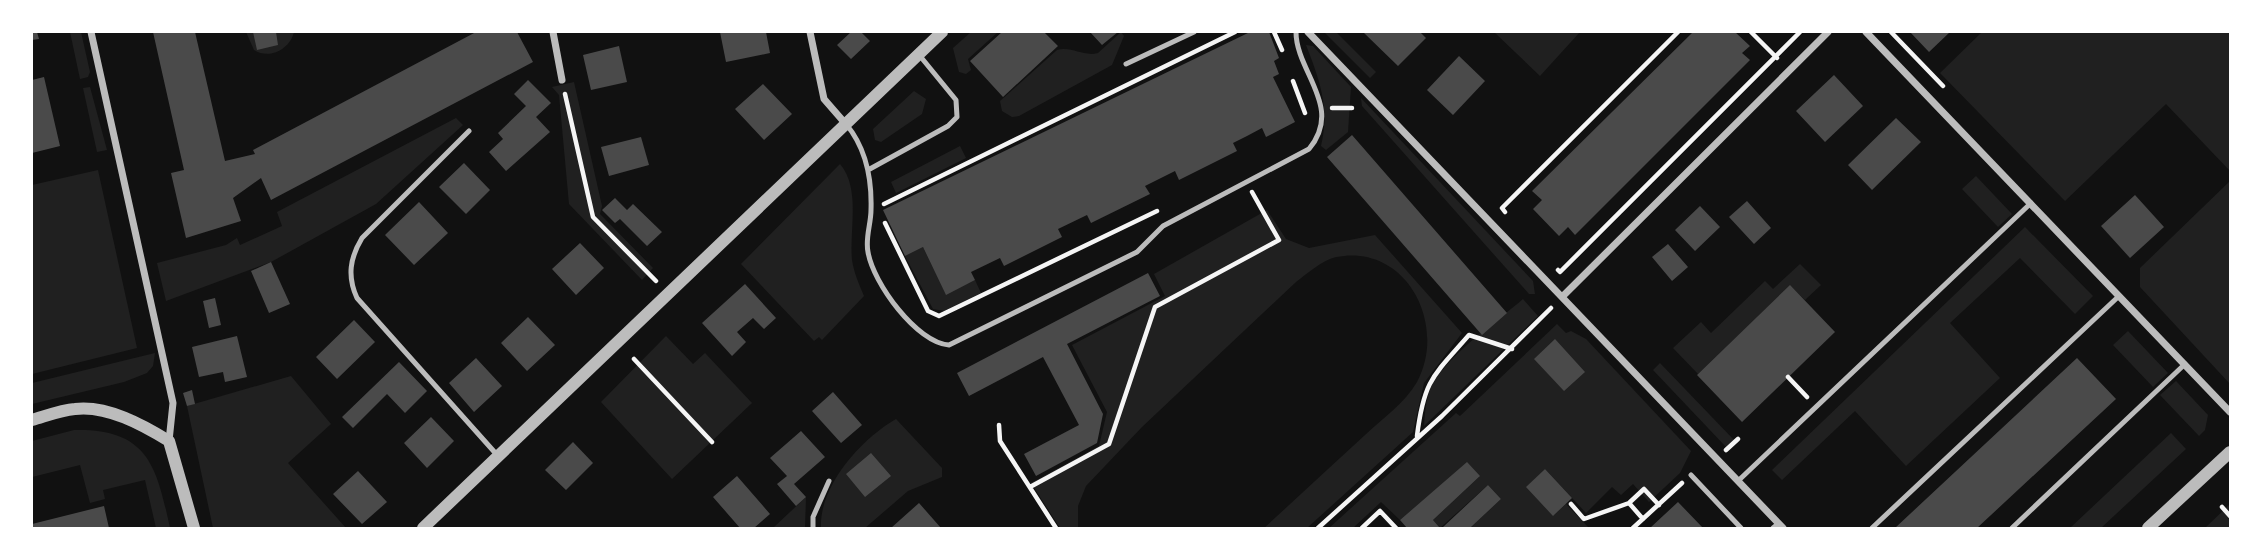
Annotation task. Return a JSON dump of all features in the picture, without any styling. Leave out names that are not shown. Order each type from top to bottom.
[{"type":"street","points":[[91,32],[173,403],[169,441],[194,528]]},
{"type":"street","points":[[553,32],[562,80]]},
{"type":"street","points":[[810,32],[824,99],[844,122]]},
{"type":"street","points":[[423,528],[844,122],[942,32]]},
{"type":"street","points":[[1308,32],[1738,481],[1778,527]]},
{"type":"street","points":[[1562,297],[1828,32]]},
{"type":"street","points":[[1866,32],[2231,412]]},
{"type":"street","points":[[32,420],[76,408],[98,410],[145,427],[169,441]]},
{"type":"street","points":[[2148,528],[2231,452]]},
{"type":"lane","points":[[1126,64],[1194,32]]},
{"type":"lane","points":[[844,122],[858,139],[868,170],[874,208],[868,254],[882,285],[910,323],[931,340],[949,345],[1137,252],[1163,226],[1293,160],[1317,140],[1321,119],[1320,98],[1296,32]]},
{"type":"lane","points":[[868,170],[948,126],[957,117],[956,100],[918,54]]},
{"type":"lane","points":[[469,131],[362,238],[353,252],[350,273],[357,298],[498,456]]},
{"type":"lane","points":[[1738,481],[2031,203]]},
{"type":"lane","points":[[1872,528],[2119,296]]},
{"type":"lane","points":[[2011,528],[2185,364]]},
{"type":"lane","points":[[1691,475],[1741,528]]},
{"type":"lane","points":[[813,528],[813,517],[829,481]]},
{"type":"path","points":[[1146,215],[939,316],[928,311],[874,208],[1232,32]]},
{"type":"path","points":[[1510,217],[1502,208],[1678,32]]},
{"type":"path","points":[[1751,32],[1789,70]]},
{"type":"path","points":[[1551,263],[1560,272],[1800,32]]},
{"type":"path","points":[[1289,69],[1305,122]]},
{"type":"path","points":[[562,80],[593,216],[667,293]]},
{"type":"path","points":[[1030,487],[1109,444],[1155,307],[1279,240],[1246,183]]},
{"type":"path","points":[[1318,528],[1512,349],[1562,297]]},
{"type":"path","points":[[1417,438],[1422,401],[1429,380],[1469,334],[1512,349]]},
{"type":"path","points":[[634,359],[712,442]]},
{"type":"path","points":[[1788,377],[1816,407]]},
{"type":"path","points":[[999,425],[1000,441],[1056,528]]},
{"type":"path","points":[[1633,528],[1691,475]]},
{"type":"path","points":[[1571,504],[1584,519],[1629,503],[1644,489],[1659,505]]},
{"type":"path","points":[[1629,503],[1643,519]]},
{"type":"path","points":[[2222,507],[2231,516]]},
{"type":"path","points":[[1362,528],[1380,511],[1396,528]]},
{"type":"shaded area","points":[[70,32],[81,32],[90,72],[88,77],[80,79]]},
{"type":"shaded area","points":[[246,32],[294,32],[284,48],[266,54],[254,50]]},
{"type":"shaded area","points":[[971,32],[998,32],[968,59],[971,70],[966,74],[959,72],[953,48]]},
{"type":"shaded area","points":[[1121,32],[1124,36],[1112,65],[1019,116],[1012,117],[1002,111],[1000,101],[1057,50],[1098,53]]},
{"type":"shaded area","points":[[1324,32],[1336,32],[1376,72],[1370,78]]},
{"type":"shaded area","points":[[1494,32],[1580,32],[1540,76]]},
{"type":"shaded area","points":[[1982,32],[2230,32],[2230,171],[2166,104],[2065,201],[1940,73]]},
{"type":"shaded area","points":[[1306,45],[1313,46],[1351,87],[1348,132],[1326,150],[1321,146],[1324,132],[1322,95]]},
{"type":"shaded area","points":[[574,82],[602,206],[600,214],[653,268],[642,280],[569,204],[559,95],[552,87]]},
{"type":"shaded area","points":[[90,87],[107,150],[97,152],[83,88]]},
{"type":"shaded area","points":[[914,91],[926,99],[922,114],[881,142],[875,140],[873,129]]},
{"type":"shaded area","points":[[1361,98],[1533,281],[1535,294],[1529,294],[1362,106]]},
{"type":"shaded area","points":[[456,118],[463,125],[376,204],[271,262],[166,301],[157,263],[226,245],[237,238],[240,245],[282,226],[277,212]]},
{"type":"shaded area","points":[[960,146],[966,158],[896,193],[891,182]]},
{"type":"shaded area","points":[[840,164],[850,185],[853,210],[852,260],[864,296],[822,340],[819,337],[814,341],[741,264]]},
{"type":"shaded area","points":[[98,170],[137,348],[32,374],[32,185]]},
{"type":"shaded area","points":[[1976,176],[2012,214],[1998,227],[1962,189]]},
{"type":"shaded area","points":[[2230,181],[2230,384],[2140,287],[2140,268]]},
{"type":"shaded area","points":[[1267,210],[1286,239],[1309,248],[1375,235],[1462,333],[1424,383],[1413,432],[1307,528],[1264,528],[1400,404],[1417,382],[1425,359],[1427,336],[1423,313],[1414,292],[1401,275],[1383,262],[1361,256],[1336,257],[1320,264],[1296,282],[1142,427],[1086,486],[1078,506],[1078,528],[1060,528],[1031,483],[1099,446],[1107,412],[1072,345],[1165,296],[1154,274]]},
{"type":"shaded area","points":[[2025,227],[2093,296],[2075,314],[2020,258],[1950,323],[2000,378],[1906,466],[1855,411],[1782,480],[1772,470]]},
{"type":"shaded area","points":[[923,247],[946,294],[975,280],[981,293],[944,311],[933,309],[905,256]]},
{"type":"shaded area","points":[[1800,264],[1821,285],[1805,300],[1790,286],[1698,374],[1673,348],[1701,322],[1711,333],[1765,281],[1773,289]]},
{"type":"shaded area","points":[[1523,299],[1538,316],[1424,426],[1426,402],[1435,380],[1444,368]]},
{"type":"shaded area","points":[[1557,324],[1566,333],[1571,331],[1586,339],[1691,451],[1680,473],[1649,502],[1633,484],[1621,495],[1612,487],[1586,513],[1545,469],[1527,487],[1554,515],[1566,504],[1589,528],[1470,528],[1501,499],[1488,485],[1440,528],[1433,520],[1479,477],[1467,463],[1400,520],[1381,502],[1353,528],[1329,528],[1456,413],[1460,416]]},
{"type":"shaded area","points":[[2128,331],[2168,373],[2153,387],[2113,345]]},
{"type":"shaded area","points":[[666,336],[693,364],[705,353],[752,403],[672,479],[601,402]]},
{"type":"shaded area","points":[[155,353],[153,366],[147,373],[124,382],[32,404],[32,383]]},
{"type":"shaded area","points":[[1660,363],[1734,440],[1726,447],[1653,370]]},
{"type":"shaded area","points":[[291,376],[331,424],[288,463],[346,528],[213,528],[187,406]]},
{"type":"shaded area","points":[[2176,381],[2208,415],[2205,430],[2199,436],[2160,395]]},
{"type":"shaded area","points":[[896,419],[942,468],[942,477],[908,491],[865,528],[821,528],[827,496],[845,465],[869,439]]},
{"type":"shaded area","points":[[74,430],[99,431],[119,436],[134,444],[154,470],[170,528],[156,528],[145,480],[103,490],[105,499],[90,503],[80,465],[32,477],[32,441]]},
{"type":"shaded area","points":[[2171,433],[2186,449],[2101,528],[2070,528]]},
{"type":"shaded area","points":[[806,497],[805,528],[773,528]]},
{"type":"shaded area","points":[[2230,504],[2230,528],[2205,528]]},
{"type":"building","points":[[32,32],[37,32],[39,39],[32,40]]},
{"type":"building","points":[[153,32],[195,32],[225,161],[255,154],[253,150],[476,32],[517,32],[533,62],[271,200],[261,178],[233,198],[241,221],[186,238],[171,173],[184,170]]},
{"type":"building","points":[[253,32],[276,32],[278,45],[257,50]]},
{"type":"building","points":[[720,32],[766,32],[770,53],[726,62]]},
{"type":"building","points":[[851,32],[861,32],[870,41],[851,59],[837,45]]},
{"type":"building","points":[[1002,32],[1044,32],[1058,46],[1003,97],[970,61]]},
{"type":"building","points":[[1090,32],[1118,32],[1102,45]]},
{"type":"building","points":[[1250,32],[1269,32],[1279,58],[1274,61],[1279,74],[1273,77],[1295,122],[1266,137],[1262,128],[1233,143],[1237,151],[1179,180],[1175,171],[1145,186],[1150,194],[1091,223],[1087,215],[1058,229],[1062,237],[1004,266],[1000,258],[971,272],[975,280],[946,295],[923,247],[905,256],[883,210]]},
{"type":"building","points":[[1363,32],[1420,32],[1426,38],[1398,66]]},
{"type":"building","points":[[1693,32],[1735,32],[1750,46],[1742,53],[1750,60],[1575,235],[1568,227],[1559,236],[1533,209],[1542,200],[1532,191]]},
{"type":"building","points":[[1910,32],[1950,32],[1929,52]]},
{"type":"building","points":[[619,46],[627,82],[591,90],[583,55]]},
{"type":"building","points":[[1459,56],[1485,81],[1453,115],[1427,90]]},
{"type":"building","points":[[1834,75],[1863,106],[1825,142],[1796,111]]},
{"type":"building","points":[[44,77],[60,146],[32,153],[32,80]]},
{"type":"building","points":[[528,80],[551,103],[536,117],[550,132],[506,171],[489,152],[503,139],[498,133],[526,106],[514,94]]},
{"type":"building","points":[[763,84],[792,114],[764,140],[735,109]]},
{"type":"building","points":[[1896,118],[1921,142],[1872,190],[1848,165]]},
{"type":"building","points":[[1352,135],[1507,313],[1482,335],[1327,157]]},
{"type":"building","points":[[641,137],[649,165],[609,176],[601,147]]},
{"type":"building","points":[[464,163],[490,190],[466,214],[439,187]]},
{"type":"building","points":[[2135,195],[2164,227],[2130,258],[2101,226]]},
{"type":"building","points":[[615,198],[627,210],[633,204],[662,232],[647,246],[620,219],[615,223],[602,210]]},
{"type":"building","points":[[1747,201],[1771,228],[1754,244],[1729,217]]},
{"type":"building","points":[[419,202],[448,233],[414,265],[385,235]]},
{"type":"building","points":[[1700,206],[1720,227],[1695,251],[1675,230]]},
{"type":"building","points":[[580,243],[604,268],[576,295],[552,269]]},
{"type":"building","points":[[1668,244],[1688,267],[1672,281],[1652,257]]},
{"type":"building","points":[[271,262],[290,304],[269,313],[251,271]]},
{"type":"building","points":[[1148,273],[1160,296],[1067,344],[1103,414],[1097,443],[1036,476],[1024,454],[1079,425],[1043,357],[969,396],[957,373]]},
{"type":"building","points":[[745,284],[776,318],[764,329],[753,318],[737,332],[746,342],[732,356],[702,323]]},
{"type":"building","points":[[1790,285],[1835,332],[1742,422],[1697,375]]},
{"type":"building","points":[[215,298],[221,325],[209,328],[203,301]]},
{"type":"building","points":[[528,317],[555,345],[527,371],[501,343]]},
{"type":"building","points":[[354,320],[375,342],[337,379],[316,357]]},
{"type":"building","points":[[237,336],[247,377],[225,382],[223,372],[199,377],[192,347]]},
{"type":"building","points":[[1555,339],[1585,372],[1564,391],[1534,359]]},
{"type":"building","points":[[476,358],[502,386],[474,412],[449,383]]},
{"type":"building","points":[[2077,358],[2116,399],[1977,528],[1895,528]]},
{"type":"building","points":[[399,362],[427,391],[405,413],[387,394],[353,428],[342,417]]},
{"type":"building","points":[[192,390],[195,404],[187,406],[183,393]]},
{"type":"building","points":[[833,392],[862,425],[841,443],[812,411]]},
{"type":"building","points":[[431,417],[454,441],[427,468],[404,443]]},
{"type":"building","points":[[801,431],[825,457],[794,484],[806,497],[796,506],[777,484],[787,476],[770,458]]},
{"type":"building","points":[[573,442],[593,463],[566,490],[545,470]]},
{"type":"building","points":[[871,453],[891,476],[865,497],[846,474]]},
{"type":"building","points":[[1467,462],[1480,476],[1433,520],[1440,528],[1407,528],[1400,520]]},
{"type":"building","points":[[1545,469],[1572,498],[1553,516],[1526,487]]},
{"type":"building","points":[[358,471],[387,502],[362,524],[333,494]]},
{"type":"building","points":[[737,476],[770,514],[754,528],[740,528],[713,497]]},
{"type":"building","points":[[1488,485],[1501,499],[1470,528],[1442,528]]},
{"type":"building","points":[[1678,502],[1703,528],[1650,528]]},
{"type":"building","points":[[919,503],[941,528],[891,528]]},
{"type":"building","points":[[104,506],[109,528],[33,528],[32,524]]}]
